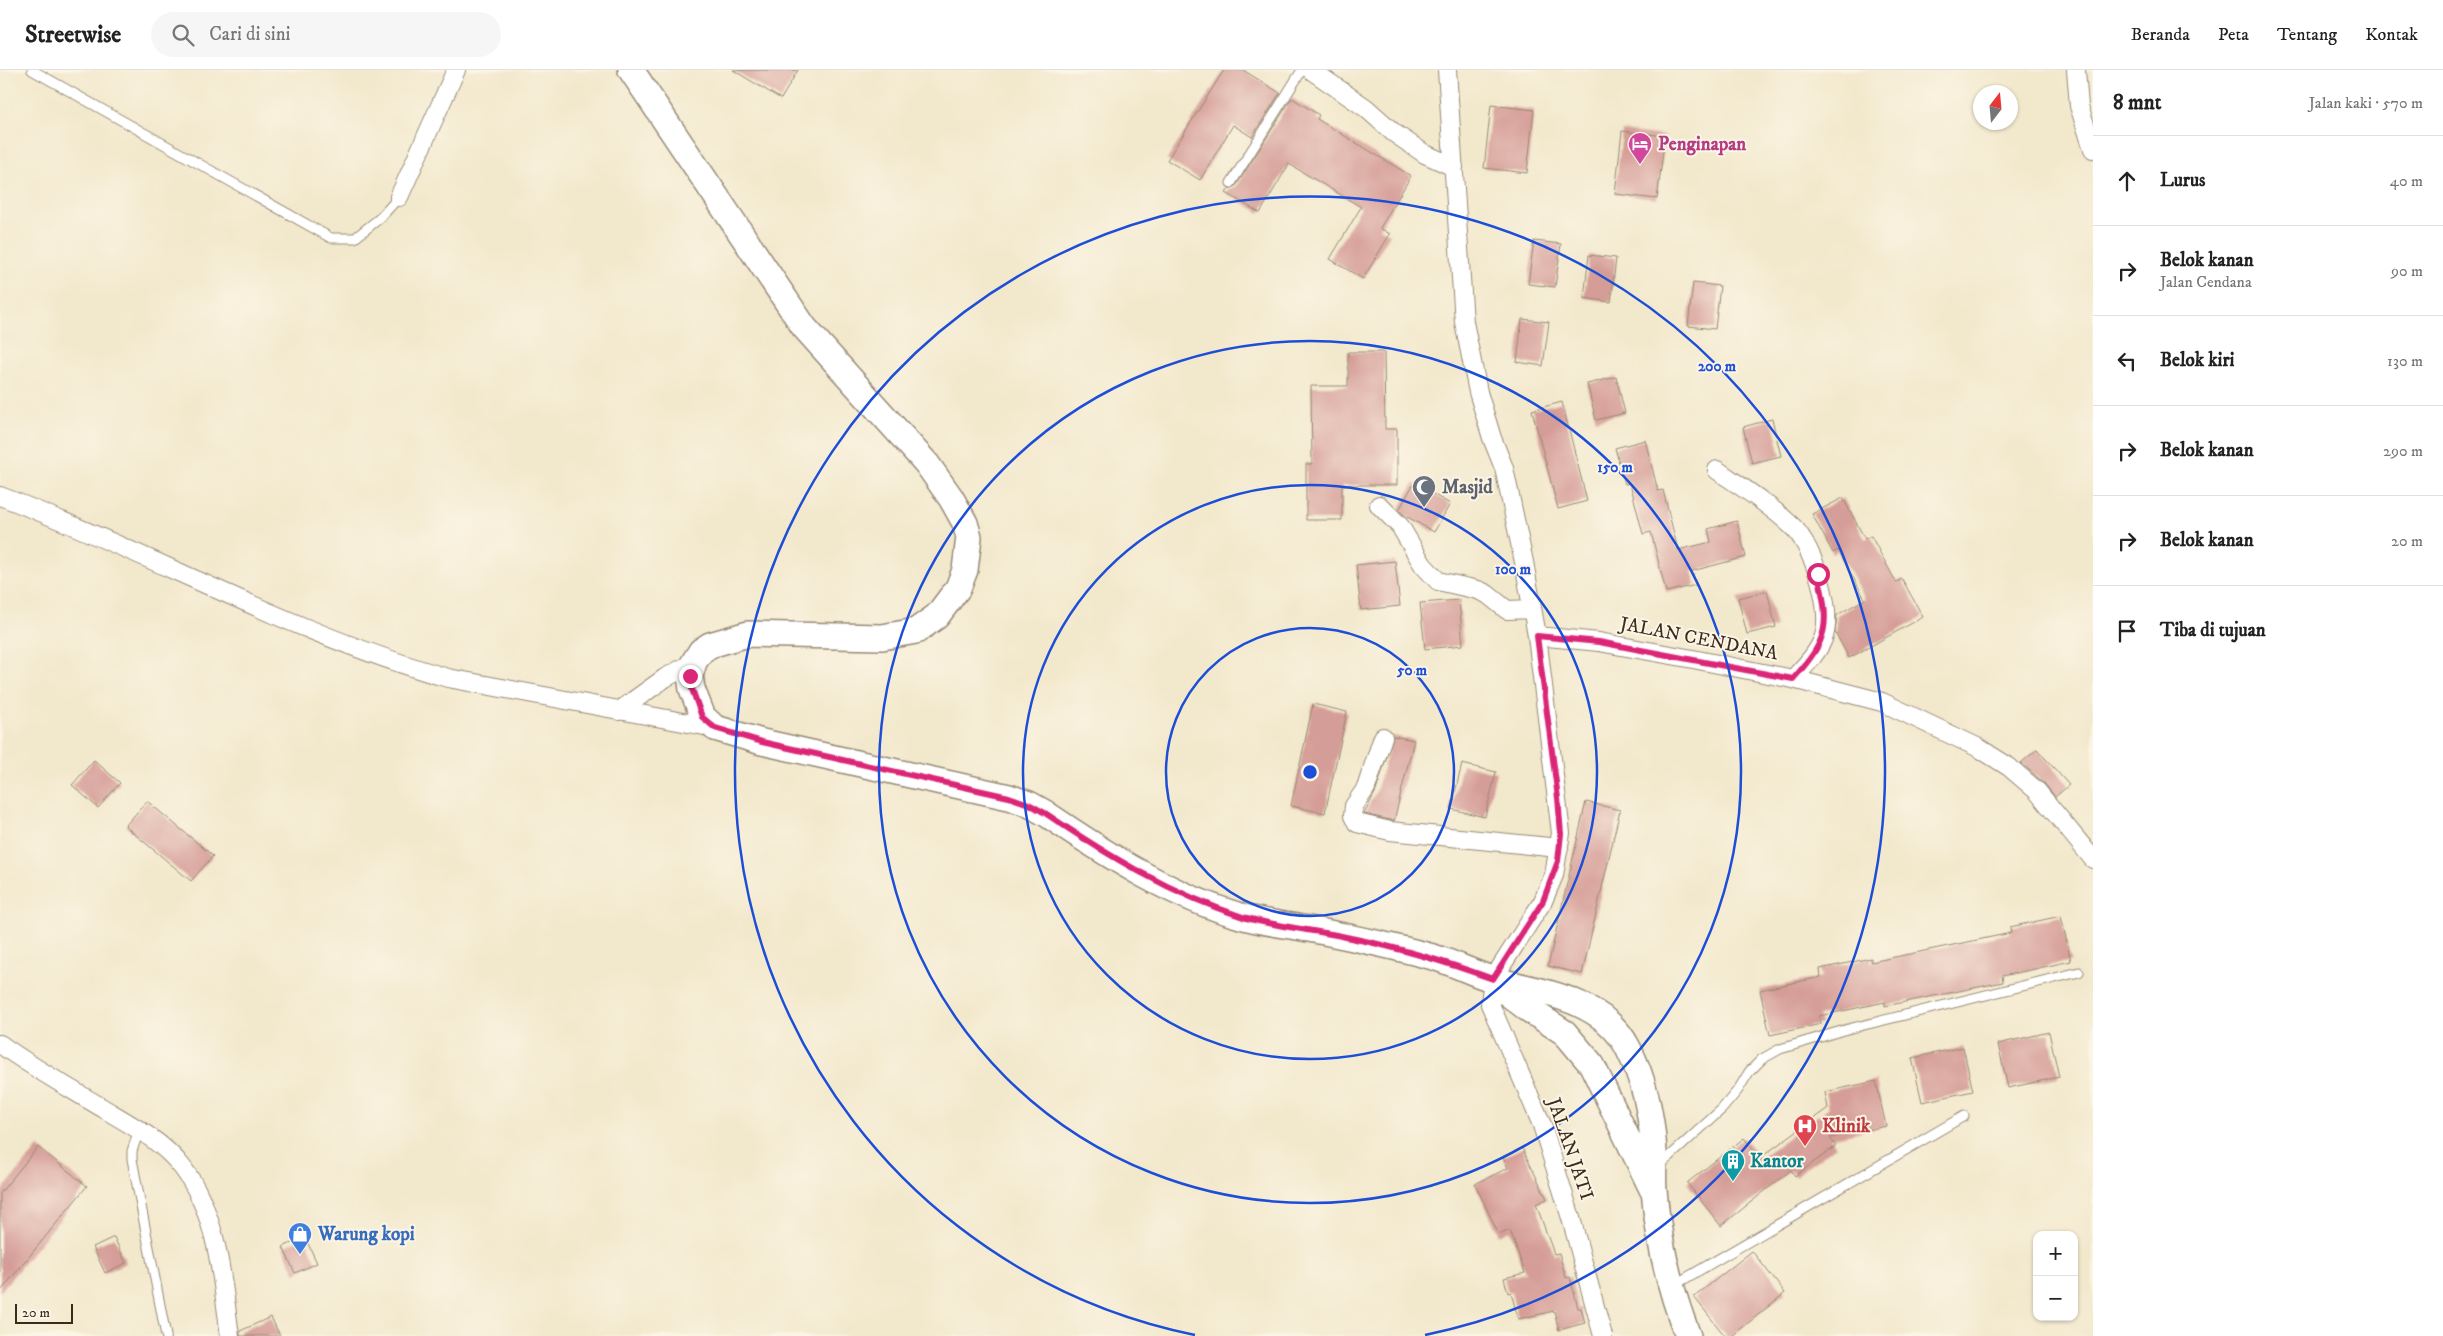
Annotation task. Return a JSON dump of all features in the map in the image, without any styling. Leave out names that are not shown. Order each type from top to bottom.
[{"type":"street","points":[[399,197],[456,70]]},
{"type":"street","points":[[630,70],[804,327],[928,464],[951,498],[969,537],[965,570],[958,588],[937,616],[916,631],[882,637],[748,634],[710,645],[701,651],[694,662],[690,676],[692,689],[702,717],[715,728]]},
{"type":"street","points":[[1311,70],[1366,108],[1394,133],[1424,154],[1454,167]]},
{"type":"street","points":[[1447,70],[1464,322],[1470,360],[1492,438],[1504,468],[1514,510],[1537,636],[1561,834],[1554,875],[1543,901],[1493,979]]},
{"type":"street","points":[[2076,70],[2079,106],[2093,149]]},
{"type":"street","points":[[1717,470],[1762,500],[1794,528],[1812,556],[1822,592],[1826,627],[1823,639],[1793,679]]},
{"type":"street","points":[[0,496],[64,520],[331,637],[418,669],[448,678],[715,728],[762,742],[1009,797],[1029,804],[1045,813],[1151,879],[1208,904],[1245,917],[1354,938],[1435,957],[1493,979],[1544,991],[1576,1002],[1602,1018],[1618,1032],[1636,1066],[1646,1098],[1654,1152],[1654,1183],[1659,1230],[1672,1286],[1688,1336]]},
{"type":"street","points":[[1379,505],[1400,526],[1423,565],[1438,581],[1478,590],[1508,610],[1532,609]]},
{"type":"street","name":"JALAN CENDANA","points":[[1537,636],[1599,642],[1793,679],[1882,702],[1979,748],[2009,767],[2037,791],[2093,859]]},
{"type":"street","points":[[619,711],[665,678],[694,662]]},
{"type":"street","points":[[1383,737],[1366,788],[1354,806],[1353,816],[1357,823],[1390,831],[1559,848]]},
{"type":"street","points":[[1493,979],[1502,989],[1528,1009],[1565,1033],[1592,1065],[1654,1183]]},
{"type":"street","name":"JALAN JATI","points":[[1493,979],[1490,1004],[1493,1014],[1542,1125],[1572,1218],[1603,1336]]},
{"type":"street","points":[[0,1044],[139,1130],[163,1148],[181,1166],[194,1187],[212,1230],[222,1275],[230,1336]]},
{"type":"lane","points":[[32,70],[331,238],[354,238],[381,217],[399,197]]},
{"type":"lane","points":[[1231,183],[1302,70]]},
{"type":"lane","points":[[1654,1183],[1722,1109],[1738,1090],[1749,1072],[1762,1059],[1780,1048],[1848,1029],[2079,972]]},
{"type":"lane","points":[[1672,1286],[1964,1116]]},
{"type":"lane","points":[[139,1130],[132,1151],[132,1159],[166,1336]]},
{"type":"building","points":[[733,70],[798,70],[781,99]]},
{"type":"building","points":[[1224,70],[1243,70],[1280,93],[1252,137],[1233,125],[1200,180],[1167,160]]},
{"type":"building","points":[[1292,98],[1319,115],[1317,119],[1411,176],[1380,228],[1390,234],[1363,279],[1330,259],[1361,207],[1289,164],[1260,213],[1226,193],[1229,189],[1236,186]]},
{"type":"building","points":[[1491,105],[1534,110],[1527,173],[1484,168]]},
{"type":"building","name":"Penginapan","points":[[1622,131],[1665,136],[1657,199],[1615,194]]},
{"type":"building","points":[[1534,241],[1561,244],[1555,287],[1528,284]]},
{"type":"building","points":[[1589,255],[1616,258],[1611,302],[1584,298]]},
{"type":"building","points":[[1693,283],[1720,286],[1715,329],[1688,326]]},
{"type":"building","points":[[1522,319],[1549,322],[1543,366],[1517,362]]},
{"type":"building","points":[[1348,352],[1384,352],[1385,429],[1397,429],[1397,485],[1342,485],[1342,520],[1306,520],[1306,464],[1312,464],[1311,386],[1348,386]]},
{"type":"building","points":[[1616,377],[1625,413],[1596,420],[1587,384]]},
{"type":"building","points":[[1562,402],[1587,501],[1558,509],[1532,410]]},
{"type":"building","points":[[1772,419],[1781,456],[1752,463],[1743,427]]},
{"type":"building","points":[[1645,440],[1658,491],[1663,490],[1678,550],[1711,542],[1708,529],[1737,521],[1746,557],[1692,571],[1696,585],[1666,592],[1651,532],[1643,534],[1630,483],[1625,484],[1615,448]]},
{"type":"building","name":"Masjid","points":[[1414,483],[1450,504],[1434,532],[1404,515],[1399,510]]},
{"type":"building","points":[[1843,498],[1865,539],[1871,536],[1896,582],[1902,579],[1923,617],[1849,658],[1835,632],[1837,615],[1865,599],[1838,550],[1833,553],[1812,514]]},
{"type":"building","points":[[1395,561],[1400,606],[1361,610],[1356,565]]},
{"type":"building","points":[[1767,591],[1776,627],[1747,634],[1738,598]]},
{"type":"building","points":[[1459,600],[1463,645],[1425,649],[1420,603]]},
{"type":"building","points":[[1313,704],[1347,712],[1325,813],[1291,806]]},
{"type":"building","points":[[1393,736],[1414,740],[1394,821],[1364,814],[1376,791]]},
{"type":"building","points":[[2037,749],[2069,785],[2055,797],[2044,783],[2021,763]]},
{"type":"building","points":[[94,760],[120,783],[98,808],[72,785]]},
{"type":"building","points":[[1462,764],[1496,772],[1485,817],[1451,809]]},
{"type":"building","points":[[147,801],[213,856],[191,881],[125,826]]},
{"type":"building","points":[[1586,802],[1620,810],[1582,974],[1548,966]]},
{"type":"building","points":[[2061,916],[2071,961],[2002,976],[2003,982],[1885,1006],[1885,1002],[1819,1016],[1821,1024],[1770,1035],[1760,990],[1821,977],[1820,969],[1871,958],[1871,962],[2011,933],[2010,927]]},
{"type":"building","points":[[2049,1032],[2059,1077],[2008,1088],[1998,1044]]},
{"type":"building","points":[[1963,1047],[1973,1091],[1922,1102],[1912,1058]]},
{"type":"building","points":[[1876,1081],[1886,1126],[1830,1138],[1836,1146],[1795,1176],[1791,1170],[1721,1226],[1687,1183],[1744,1138],[1760,1158],[1828,1108],[1825,1092]]},
{"type":"building","points":[[38,1147],[87,1186],[0,1292],[0,1193]]},
{"type":"building","points":[[1522,1148],[1547,1199],[1536,1204],[1554,1254],[1559,1253],[1566,1278],[1570,1277],[1578,1308],[1581,1308],[1585,1323],[1559,1330],[1554,1311],[1518,1319],[1511,1292],[1508,1293],[1504,1278],[1525,1273],[1510,1230],[1499,1235],[1475,1184],[1508,1168],[1503,1157]]},
{"type":"building","points":[[114,1237],[126,1263],[105,1273],[93,1247]]},
{"type":"building","name":"Warung kopi","points":[[305,1237],[317,1263],[295,1273],[283,1247]]},
{"type":"building","points":[[1752,1251],[1785,1293],[1732,1336],[1725,1336],[1694,1297]]},
{"type":"building","points":[[271,1317],[280,1336],[240,1336],[240,1331]]},
{"type":"place","name":"Penginapan","points":[[1640,165]]},
{"type":"place","name":"Masjid","points":[[1424,508]]},
{"type":"place","name":"Klinik","points":[[1805,1147]]},
{"type":"place","name":"Kantor","points":[[1733,1182]]},
{"type":"place","name":"Warung kopi","points":[[300,1255]]},
{"type":"route","points":[[690,676],[694,698],[702,717],[715,728],[762,742],[1009,797],[1029,804],[1045,813],[1151,879],[1208,904],[1245,917],[1354,938],[1435,957],[1493,979],[1543,901],[1558,861],[1561,834],[1558,798],[1543,697],[1537,636],[1563,637],[1599,642],[1793,679],[1809,662],[1823,639],[1826,627],[1818,574]]}]
